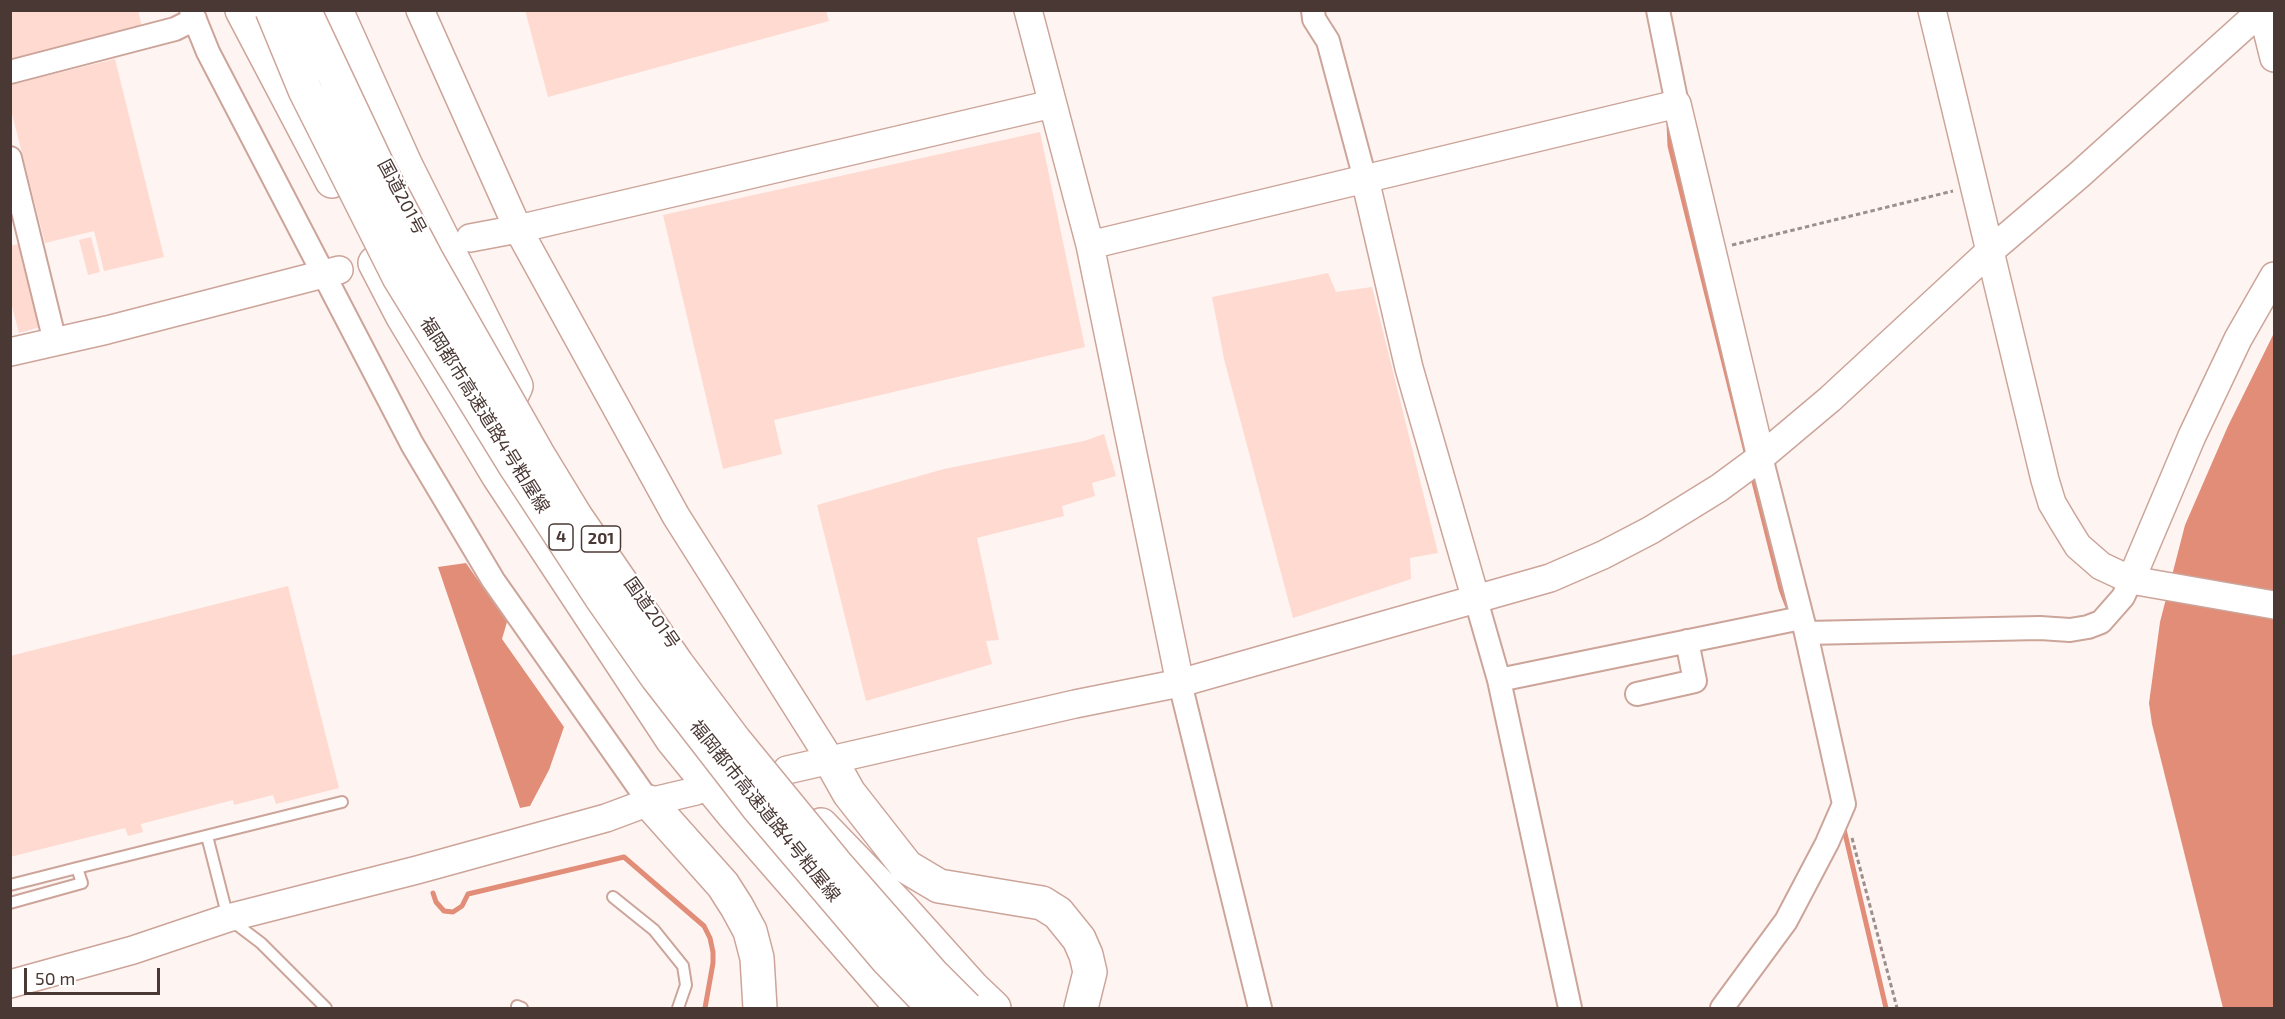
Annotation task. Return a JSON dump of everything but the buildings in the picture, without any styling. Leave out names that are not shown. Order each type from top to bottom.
[{"type":"highway","points":[[242,10],[332,181]]},
{"type":"highway","name":"201","points":[[254,10],[332,181],[402,315],[498,475],[672,739],[892,1003]]},
{"type":"highway","name":"福岡都市高速道路4号粕屋線","points":[[272,10],[305,90],[399,277],[516,467],[601,597],[657,677],[757,806],[887,959],[934,1008]]},
{"type":"highway","name":"福岡都市高速道路4号粕屋線","points":[[304,10],[379,169],[427,260],[537,453],[576,516],[677,664],[735,741],[835,863],[934,976],[966,1008]]},
{"type":"highway","name":"国道201号","points":[[312,10],[388,174],[510,399],[622,571],[730,723],[789,782],[958,988],[978,1008]]},
{"type":"highway","points":[[336,10],[406,166],[516,386],[510,399]]},
{"type":"highway","points":[[831,761],[849,793],[907,867],[939,886],[1042,903],[1058,913],[1079,939],[1086,955],[1090,972],[1079,1001]]},
{"type":"highway","points":[[789,782],[973,988],[994,1008]]},
{"type":"highway","points":[[649,802],[723,885],[750,931],[757,958],[760,1008]]},
{"type":"street","points":[[420,10],[518,229],[676,516],[831,761]]},
{"type":"street","points":[[1028,10],[1090,245],[1180,683],[1260,1008]]},
{"type":"street","points":[[1313,10],[1314,19],[1328,41],[1365,179],[1409,368],[1499,680],[1570,1008]]},
{"type":"street","points":[[1658,10],[1677,104],[1844,804],[1827,843],[1786,921],[1722,1008]]},
{"type":"street","points":[[1932,10],[2052,503],[2078,546],[2101,566],[2141,582],[2274,605]]},
{"type":"street","points":[[789,782],[831,761],[1074,704],[1180,683],[1550,578],[1603,555],[1651,530],[1719,488],[1761,457],[1830,399],[1990,251],[2079,175],[2262,10],[2274,58]]},
{"type":"street","points":[[10,72],[175,29],[193,15],[208,52],[331,272],[412,444],[493,580],[649,802]]},
{"type":"street","points":[[470,238],[518,229],[1052,104]]},
{"type":"street","points":[[1090,245],[1677,104]]},
{"type":"street","points":[[10,158],[55,342]]},
{"type":"street","points":[[10,352],[331,272]]},
{"type":"street","points":[[1499,680],[1687,641],[1803,626],[2070,630],[2101,622],[2123,597],[2141,582],[2192,436],[2238,339],[2274,276]]},
{"type":"street","points":[[1637,694],[1695,681],[1687,641]]},
{"type":"street","points":[[10,984],[133,950],[228,918],[517,843],[606,818],[649,802],[696,791]]},
{"type":"lane","points":[[10,885],[342,802]]},
{"type":"lane","points":[[207,836],[228,918],[261,943],[326,1008]]},
{"type":"lane","points":[[10,903],[82,883],[77,868]]},
{"type":"lane","points":[[613,897],[654,930],[683,966],[686,986],[678,1008]]},
{"type":"path","points":[[1713,250],[1975,186]]},
{"type":"path","points":[[1844,804],[1897,1008]]},
{"type":"shaded area","points":[[2274,333],[2274,1008],[2223,1008],[2152,724],[2149,703],[2160,622],[2185,525],[2228,426]]},
{"type":"shaded area","points":[[466,563],[507,622],[502,639],[564,727],[549,770],[530,806],[520,808],[438,567]]},
{"type":"waterway","points":[[1669,124],[1670,146],[1747,456]]},
{"type":"waterway","points":[[1752,474],[1781,589],[1791,615]]},
{"type":"waterway","points":[[1843,825],[1886,1008]]},
{"type":"waterway","points":[[433,893],[436,902],[444,911],[453,912],[462,906],[468,894],[624,857],[704,926],[713,952],[705,1008]]}]
